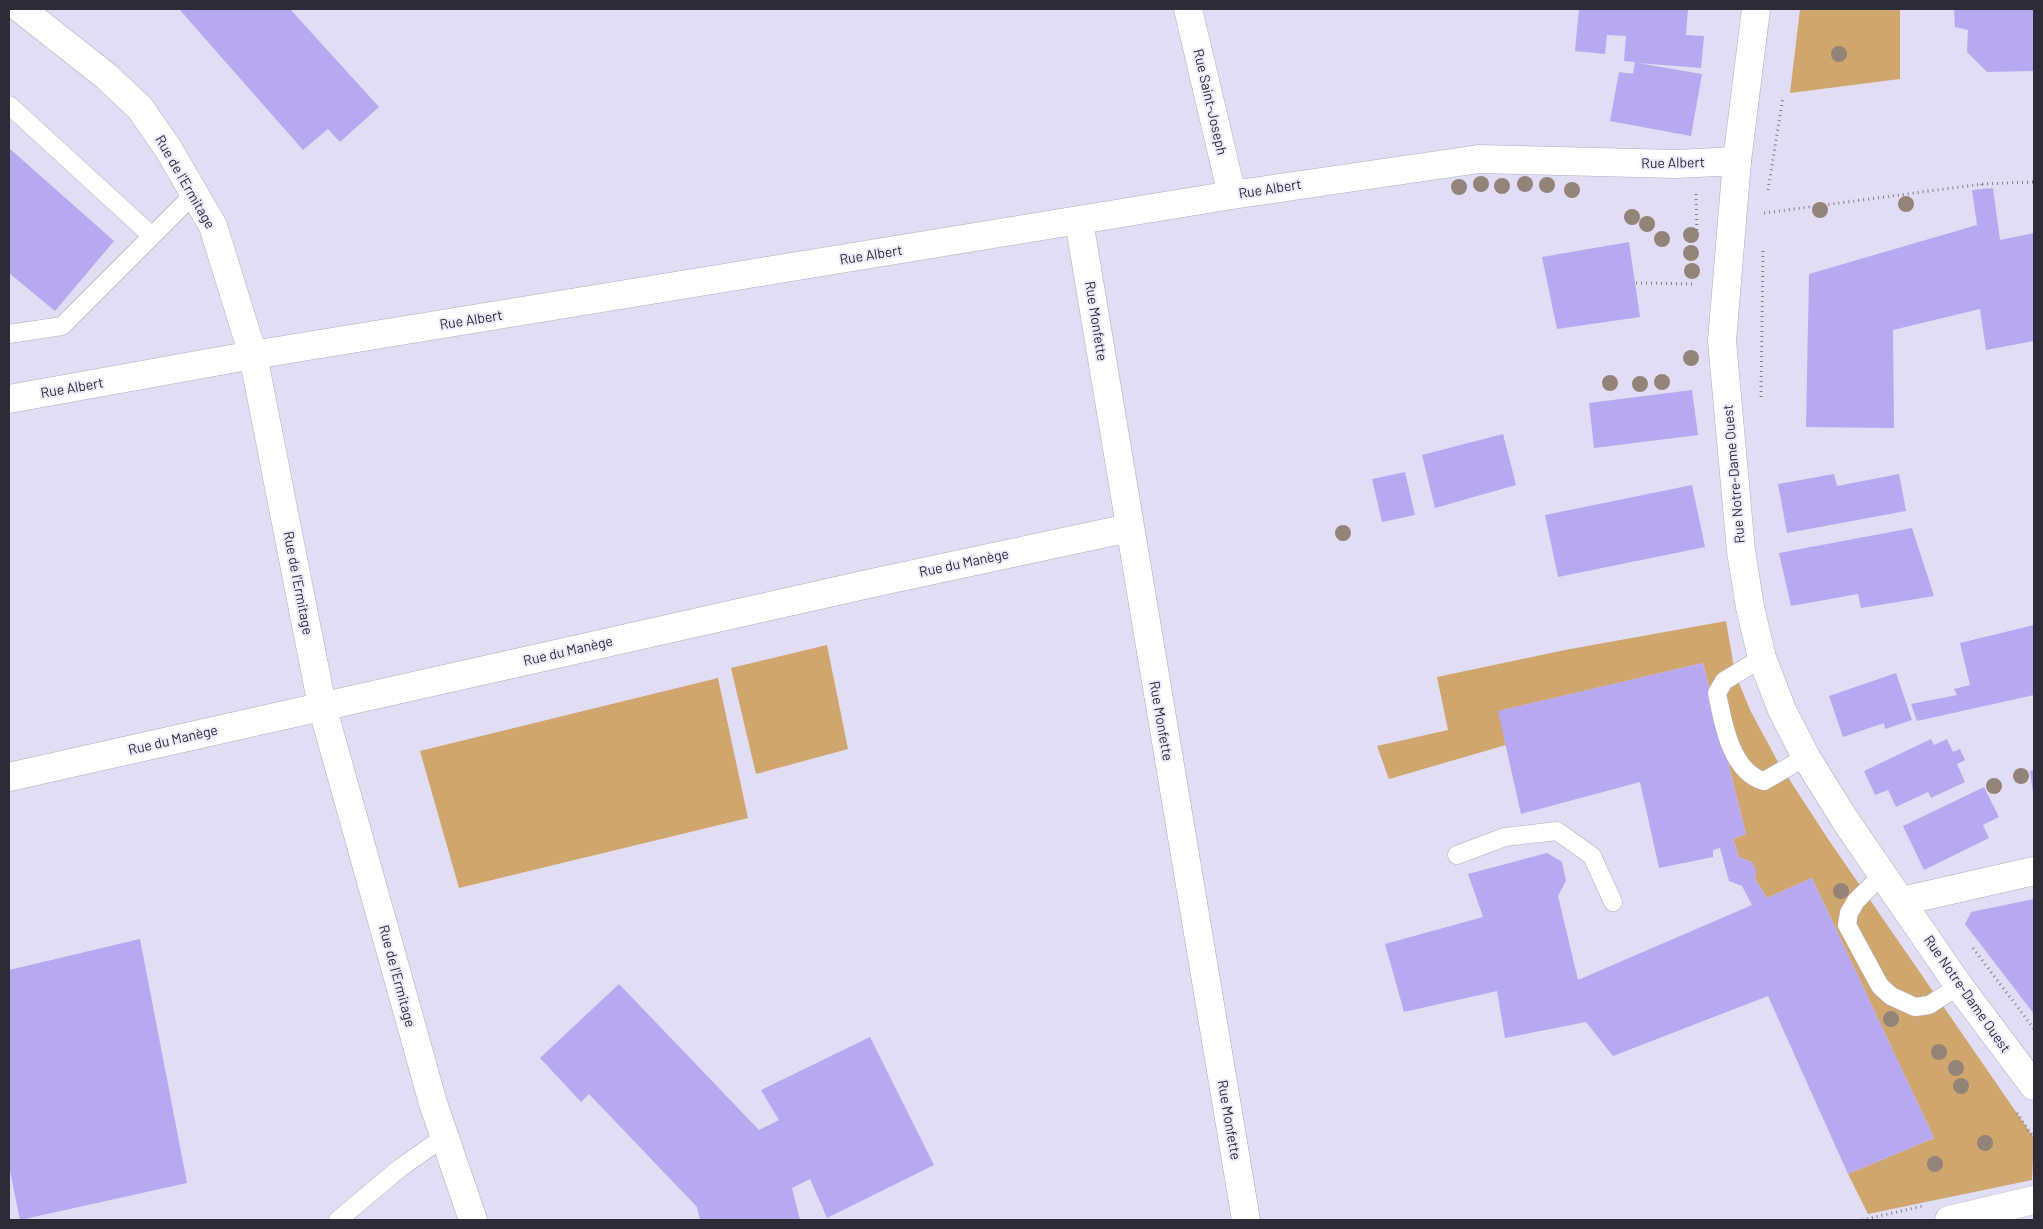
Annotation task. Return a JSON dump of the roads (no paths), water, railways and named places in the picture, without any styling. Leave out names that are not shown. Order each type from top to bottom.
[{"type":"street","name":"Rue de l'Ermitage","points":[[21,9],[106,76],[140,108],[168,150],[212,226],[253,355],[322,706],[404,1004],[444,1138],[473,1220]]},
{"type":"street","name":"Rue Saint-Joseph","points":[[1188,9],[1232,195]]},
{"type":"street","name":"Rue Notre-Dame Ouest","points":[[1756,9],[1737,161],[1722,341],[1741,552],[1750,607],[1762,658],[1782,710],[1806,757],[1845,820],[1959,986],[2034,1086]]},
{"type":"street","name":"Rue Albert","points":[[9,399],[253,355],[1232,195],[1479,159],[1676,164],[1737,161]]},
{"type":"street","name":"Rue Monfette","points":[[1080,221],[1129,528],[1246,1220]]},
{"type":"street","name":"Rue du Manège","points":[[9,777],[1129,528]]},
{"type":"street","points":[[1902,901],[2034,871]]},
{"type":"street","points":[[1967,1218],[2034,1200]]},
{"type":"lane","points":[[9,105],[152,236]]},
{"type":"lane","points":[[9,334],[62,326],[194,194]]},
{"type":"lane","points":[[1762,658],[1724,681],[1717,693],[1730,741],[1745,771],[1755,778],[1764,781],[1806,757]]},
{"type":"lane","points":[[1456,855],[1505,837],[1557,831],[1592,856],[1613,902]]},
{"type":"lane","points":[[1883,874],[1856,901],[1849,914],[1848,925],[1880,986],[1891,996],[1915,1006],[1929,1005],[1959,986]]},
{"type":"lane","points":[[338,1220],[400,1168],[444,1138]]}]
